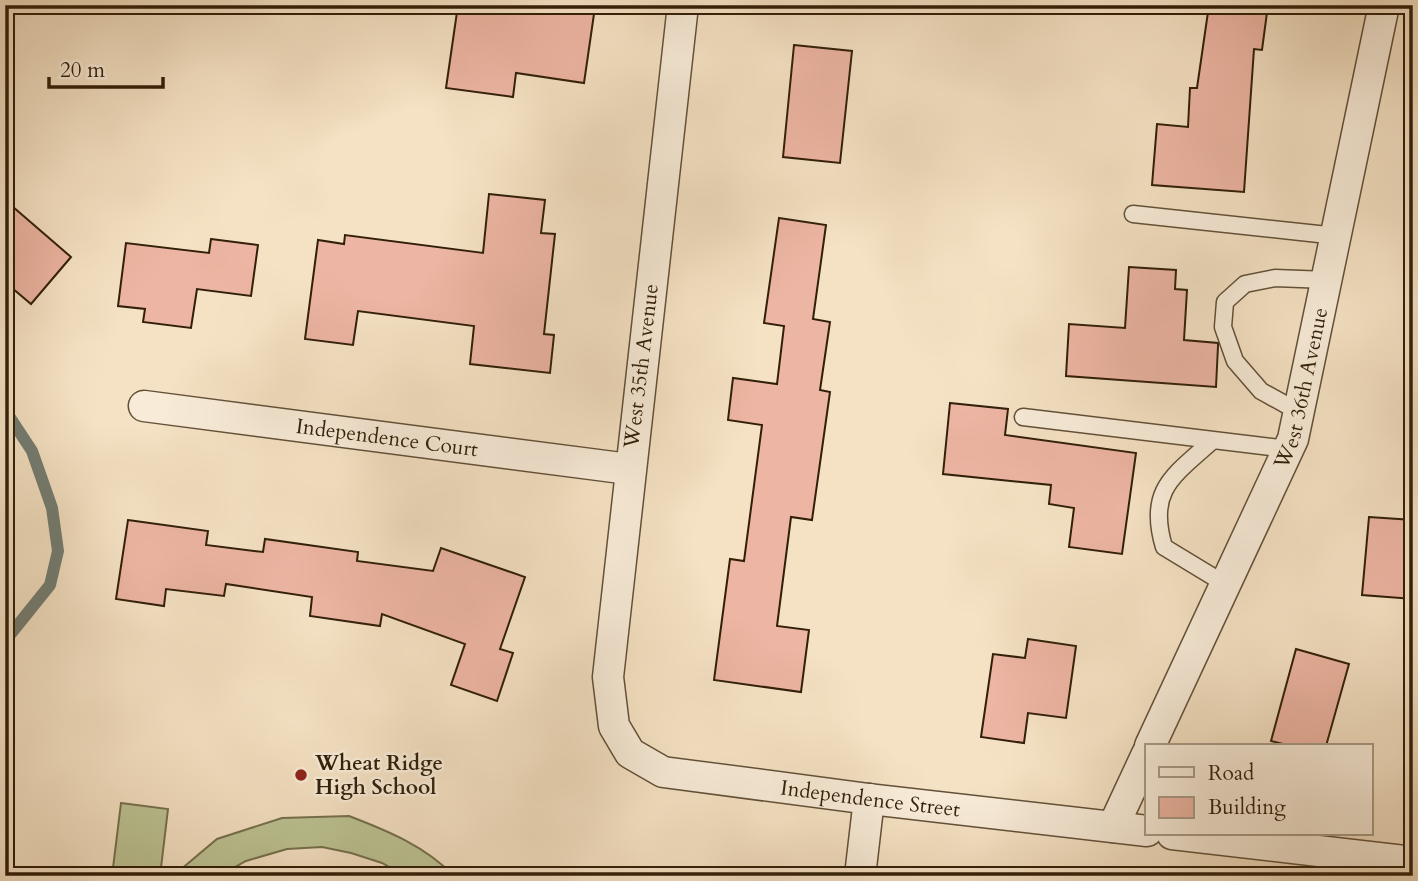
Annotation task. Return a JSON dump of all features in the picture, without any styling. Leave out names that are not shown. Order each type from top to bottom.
[{"type":"street","name":"West 35th Avenue","points":[[614,726],[608,677],[629,469],[683,5]]},
{"type":"street","name":"West 36th Avenue","points":[[1151,744],[1293,439],[1384,5]]},
{"type":"street","name":"Independence Court","points":[[144,406],[629,469]]},
{"type":"street","name":"Independence Street","points":[[614,726],[630,753],[663,772],[1145,831]]},
{"type":"street","points":[[1113,827],[1145,758]]},
{"type":"street","points":[[860,876],[869,799]]},
{"type":"street","points":[[1189,836],[1413,862]]},
{"type":"lane","points":[[1133,214],[1337,236]]},
{"type":"lane","points":[[1299,412],[1261,391],[1235,360],[1223,327],[1225,302],[1244,284],[1275,278],[1327,280]]},
{"type":"lane","points":[[1023,417],[1288,449]]},
{"type":"lane","points":[[1212,441],[1169,481],[1158,505],[1157,525],[1164,547],[1225,584]]},
{"type":"green space","points":[[121,803],[168,809],[160,876],[112,876]]},
{"type":"green space","points":[[349,816],[418,848],[454,876],[405,876],[382,863],[322,847],[287,849],[246,861],[219,876],[173,876],[217,839],[282,818]]},
{"type":"building","points":[[458,5],[595,7],[584,83],[516,73],[513,97],[446,88]]},
{"type":"building","points":[[1209,5],[1268,5],[1262,50],[1254,49],[1244,192],[1152,185],[1157,124],[1188,127],[1190,88],[1197,88]]},
{"type":"building","points":[[794,45],[852,51],[840,163],[783,157]]},
{"type":"building","points":[[489,194],[545,200],[541,233],[555,234],[544,334],[554,335],[550,373],[470,364],[474,326],[358,311],[353,345],[305,339],[318,240],[344,244],[345,235],[483,253]]},
{"type":"building","points":[[5,200],[71,257],[31,304],[5,282]]},
{"type":"building","points":[[779,218],[826,225],[813,319],[830,322],[820,390],[830,392],[812,520],[791,517],[777,626],[809,630],[801,692],[714,680],[730,559],[744,561],[762,425],[728,420],[733,378],[777,384],[784,326],[764,323]]},
{"type":"building","points":[[211,239],[258,245],[251,296],[197,289],[191,328],[143,322],[145,309],[118,306],[126,243],[209,253]]},
{"type":"building","points":[[1129,267],[1176,270],[1175,289],[1187,290],[1184,340],[1218,343],[1216,387],[1066,376],[1069,324],[1125,328]]},
{"type":"building","points":[[950,403],[1008,409],[1005,435],[1136,453],[1122,554],[1069,547],[1074,508],[1049,504],[1051,485],[943,474]]},
{"type":"building","points":[[1369,517],[1413,520],[1413,599],[1362,595]]},
{"type":"building","points":[[128,520],[208,531],[206,545],[263,552],[265,539],[358,552],[357,561],[433,571],[441,548],[525,577],[500,649],[513,653],[497,701],[451,685],[465,644],[382,614],[380,626],[310,616],[312,597],[226,584],[224,596],[166,589],[164,606],[116,599]]},
{"type":"building","points":[[1028,639],[1076,646],[1066,718],[1028,713],[1024,743],[981,737],[993,654],[1025,658]]},
{"type":"building","points":[[1296,649],[1349,664],[1327,744],[1283,744],[1271,741]]},
{"type":"waterway","points":[[5,410],[32,451],[52,508],[58,551],[50,585],[5,641]]},
{"type":"place","name":"Wheat Ridge High School","points":[[301,775]]}]
